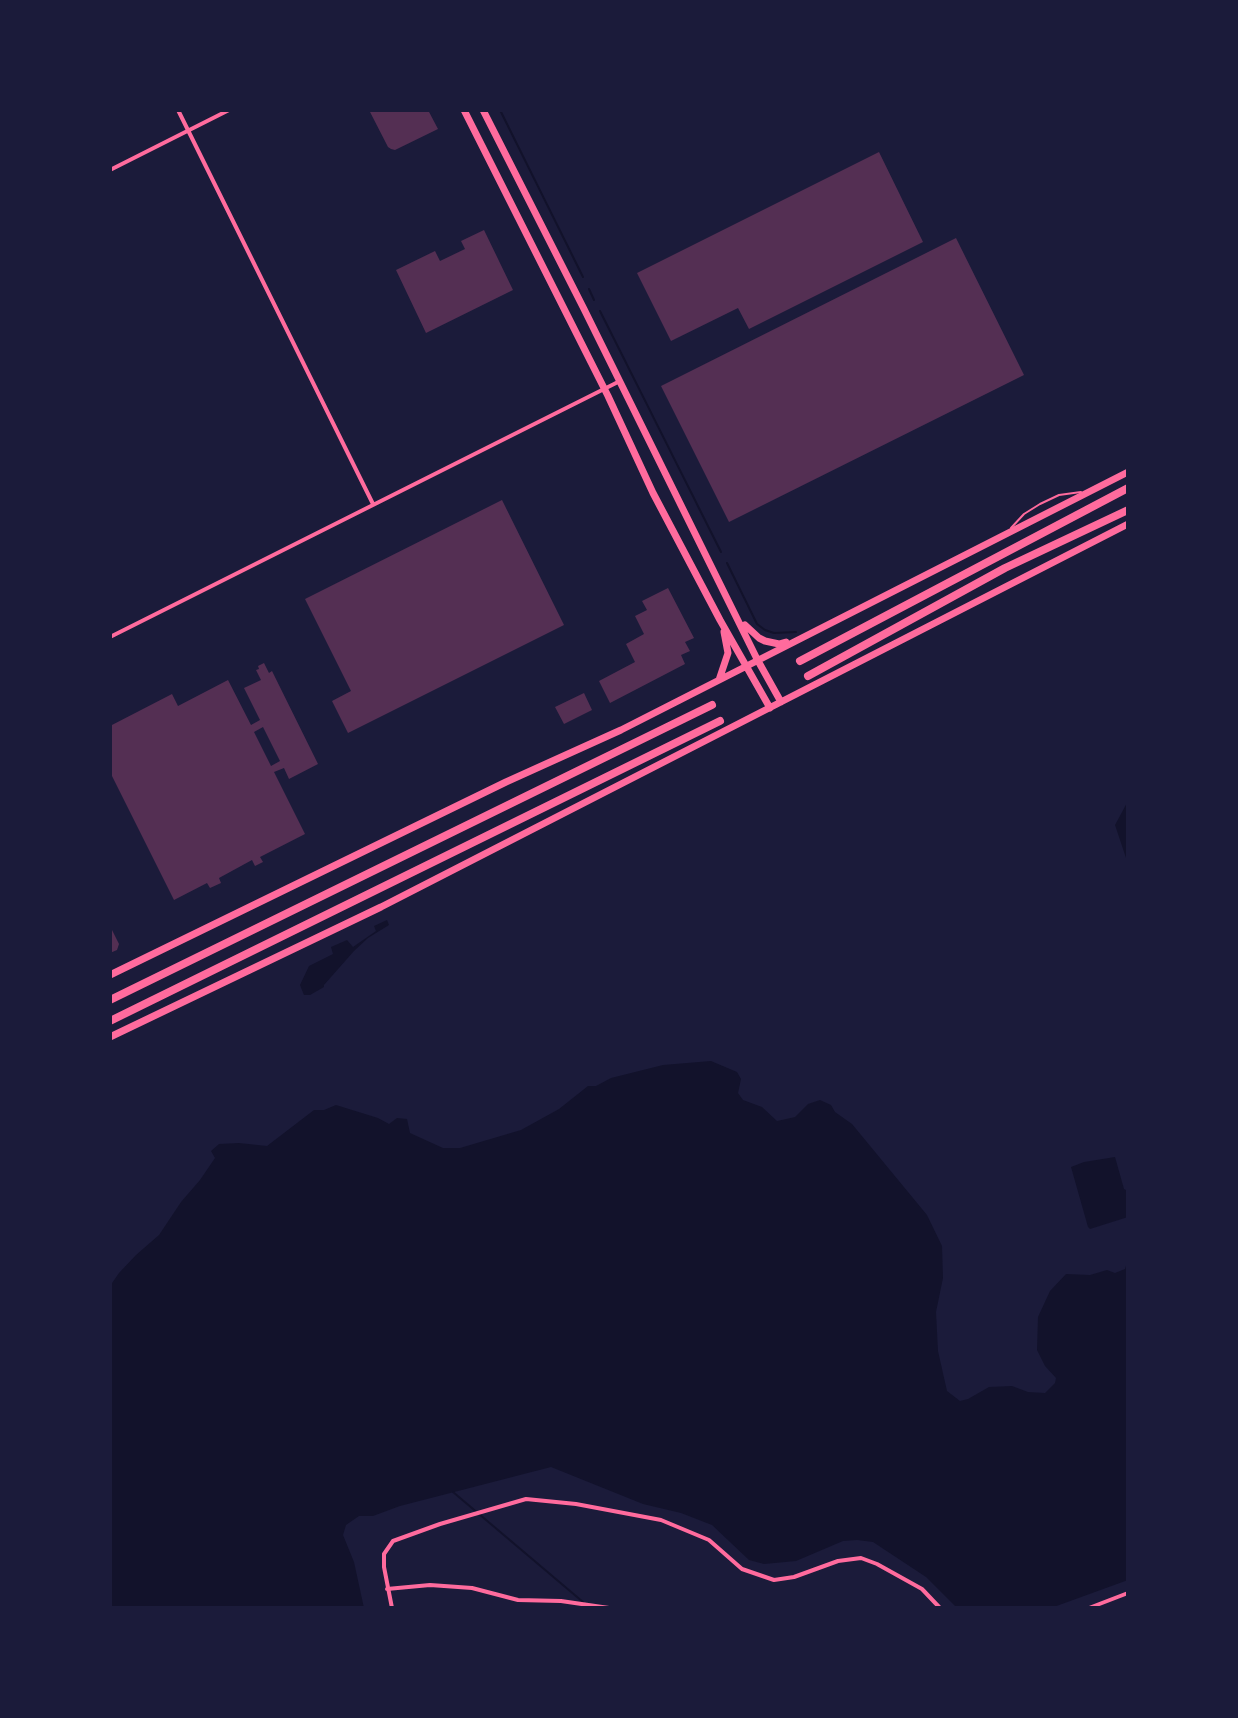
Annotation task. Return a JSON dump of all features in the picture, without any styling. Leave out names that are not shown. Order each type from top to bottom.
[{"type":"highway","points":[[800,661],[1128,488]]},
{"type":"highway","points":[[808,676],[1005,568],[1128,510]]},
{"type":"highway","points":[[110,1000],[712,705]]},
{"type":"highway","points":[[110,1021],[720,721]]},
{"type":"main road","points":[[464,110],[605,390],[653,493],[770,708]]},
{"type":"main road","points":[[483,110],[781,702]]},
{"type":"main road","points":[[110,975],[621,730],[1128,472]]},
{"type":"main road","points":[[110,1037],[381,907],[1128,524]]},
{"type":"main road","points":[[734,612],[759,638],[779,644],[796,640]]},
{"type":"main road","points":[[719,680],[728,653],[720,620]]},
{"type":"street","points":[[178,110],[373,504]]},
{"type":"street","points":[[110,170],[229,110]]},
{"type":"street","points":[[110,637],[620,381]]},
{"type":"street","points":[[392,1608],[384,1554],[393,1541],[526,1499],[576,1504],[661,1520],[709,1540],[742,1569],[774,1580],[794,1577],[838,1561],[861,1558],[922,1589],[940,1608]]},
{"type":"street","points":[[387,1589],[430,1585],[472,1588],[518,1600],[561,1601],[609,1608]]},
{"type":"street","points":[[1089,1608],[1128,1593]]},
{"type":"shaded area","points":[[1128,801],[1128,858],[1126,858],[1115,825]]},
{"type":"shaded area","points":[[387,920],[389,925],[354,951],[324,987],[304,995],[300,985],[309,966],[333,954],[331,947],[347,940],[353,947],[376,931],[374,926]]},
{"type":"shaded area","points":[[711,1061],[737,1072],[741,1079],[738,1093],[743,1100],[762,1107],[777,1121],[795,1117],[808,1104],[820,1100],[831,1105],[835,1112],[852,1124],[927,1215],[942,1246],[943,1278],[936,1312],[938,1351],[947,1391],[960,1401],[989,1387],[1012,1386],[1028,1392],[1045,1393],[1056,1378],[1037,1350],[1038,1317],[1050,1291],[1066,1274],[1090,1275],[1107,1270],[1115,1273],[1125,1269],[1128,1259],[1128,1580],[1051,1608],[957,1608],[926,1577],[873,1542],[843,1541],[796,1561],[764,1564],[749,1560],[712,1525],[681,1513],[643,1504],[551,1467],[400,1506],[373,1516],[359,1516],[346,1525],[343,1535],[354,1562],[364,1608],[110,1608],[110,1286],[136,1255],[159,1235],[215,1158],[211,1151],[219,1144],[267,1146],[314,1110],[336,1105],[389,1124],[397,1118],[407,1119],[410,1133],[443,1148],[460,1148],[521,1130],[559,1109],[588,1086],[596,1086],[611,1078],[663,1065]]},
{"type":"shaded area","points":[[1115,1157],[1124,1189],[1128,1191],[1128,1217],[1090,1229],[1071,1167]]},
{"type":"building","points":[[369,110],[428,110],[438,129],[395,150],[391,149]]},
{"type":"building","points":[[879,152],[923,242],[749,329],[738,308],[671,341],[637,273]]},
{"type":"building","points":[[484,230],[513,290],[426,333],[396,270],[435,251],[440,261],[465,249],[461,241]]},
{"type":"building","points":[[956,238],[1024,375],[729,522],[661,386]]},
{"type":"building","points":[[502,500],[564,625],[348,733],[332,701],[351,691],[305,599]]},
{"type":"building","points":[[668,588],[694,638],[685,642],[690,651],[681,655],[685,664],[610,703],[599,681],[635,662],[626,644],[644,634],[635,616],[647,610],[642,601]]},
{"type":"building","points":[[264,663],[269,673],[272,671],[318,764],[289,779],[284,768],[274,772],[305,834],[260,857],[263,862],[255,866],[252,860],[219,878],[221,883],[210,888],[207,883],[174,900],[110,772],[110,726],[172,694],[178,706],[228,680],[251,725],[260,720],[244,688],[261,680],[256,670]],"holes":[[[263,727],[280,761],[271,766],[254,732]]]},
{"type":"building","points":[[584,693],[592,710],[564,724],[555,707]]},
{"type":"building","points":[[110,926],[119,944],[117,950],[110,953]]},
{"type":"waterway","points":[[500,110],[583,277]]},
{"type":"waterway","points":[[589,289],[594,300]]},
{"type":"waterway","points":[[600,311],[721,552]]},
{"type":"waterway","points":[[727,563],[757,624],[774,633],[796,632]]},
{"type":"waterway","points":[[453,1492],[583,1602]]}]
